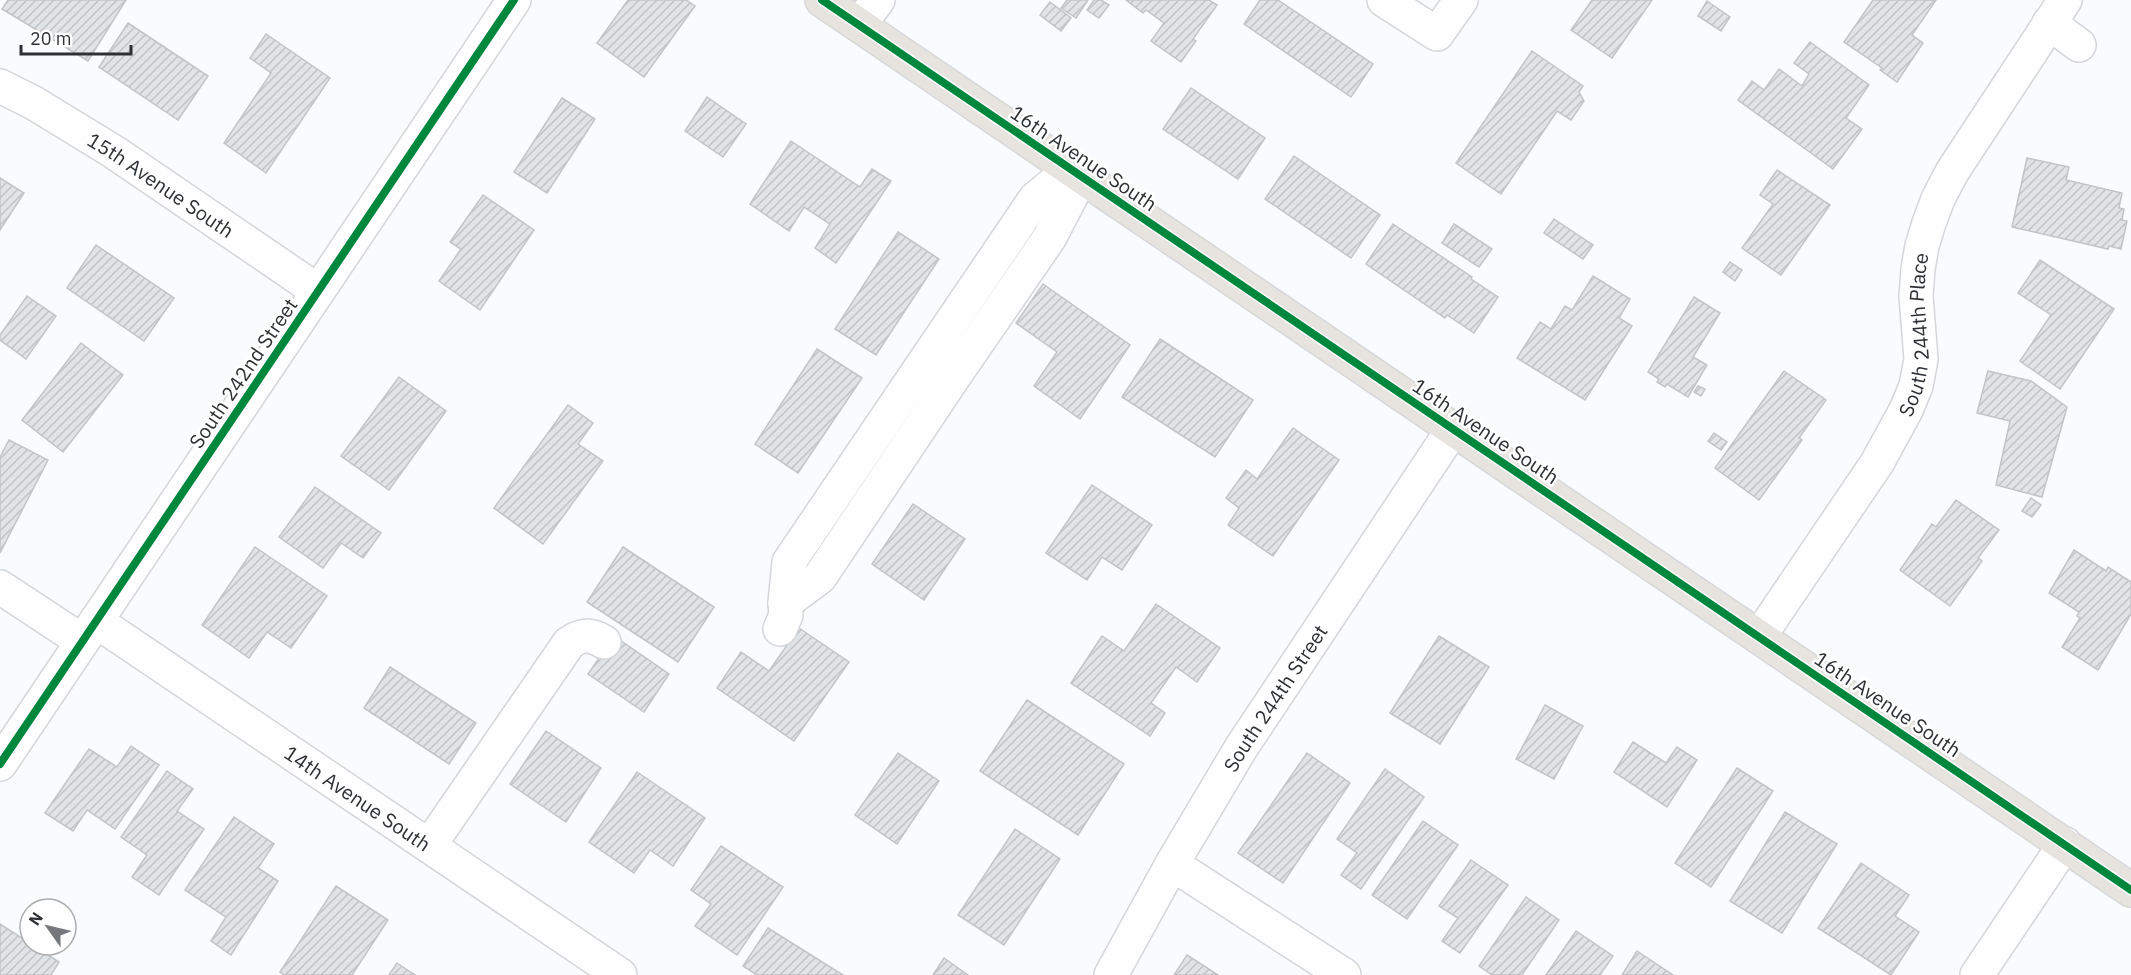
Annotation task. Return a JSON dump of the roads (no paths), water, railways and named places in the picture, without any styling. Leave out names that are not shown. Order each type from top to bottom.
[{"type":"main road","name":"16th Avenue South","points":[[822,0],[868,13],[1076,173],[2131,890]]},
{"type":"street","name":"South 242nd Street","points":[[0,764],[514,0]]},
{"type":"street","points":[[1384,0],[1437,34],[1461,0]]},
{"type":"street","name":"South 244th Place","points":[[1760,637],[1877,463],[1917,386],[1921,359],[1917,296],[1918,269],[1922,246],[1932,215],[1952,172],[2057,11],[2079,45]]},
{"type":"street","name":"15th Avenue South","points":[[0,86],[34,103],[114,152],[318,291]]},
{"type":"street","points":[[783,616],[789,562],[1035,199],[1076,173]]},
{"type":"street","name":"South 244th Street","points":[[1112,975],[1172,864],[1240,747],[1453,429]]},
{"type":"street","name":"14th Avenue South","points":[[0,587],[89,631],[429,846],[620,975]]},
{"type":"street","points":[[429,846],[569,643],[581,635],[588,635],[603,642]]},
{"type":"street","points":[[1977,975],[2065,844]]},
{"type":"street","points":[[1172,864],[1344,975]]}]
